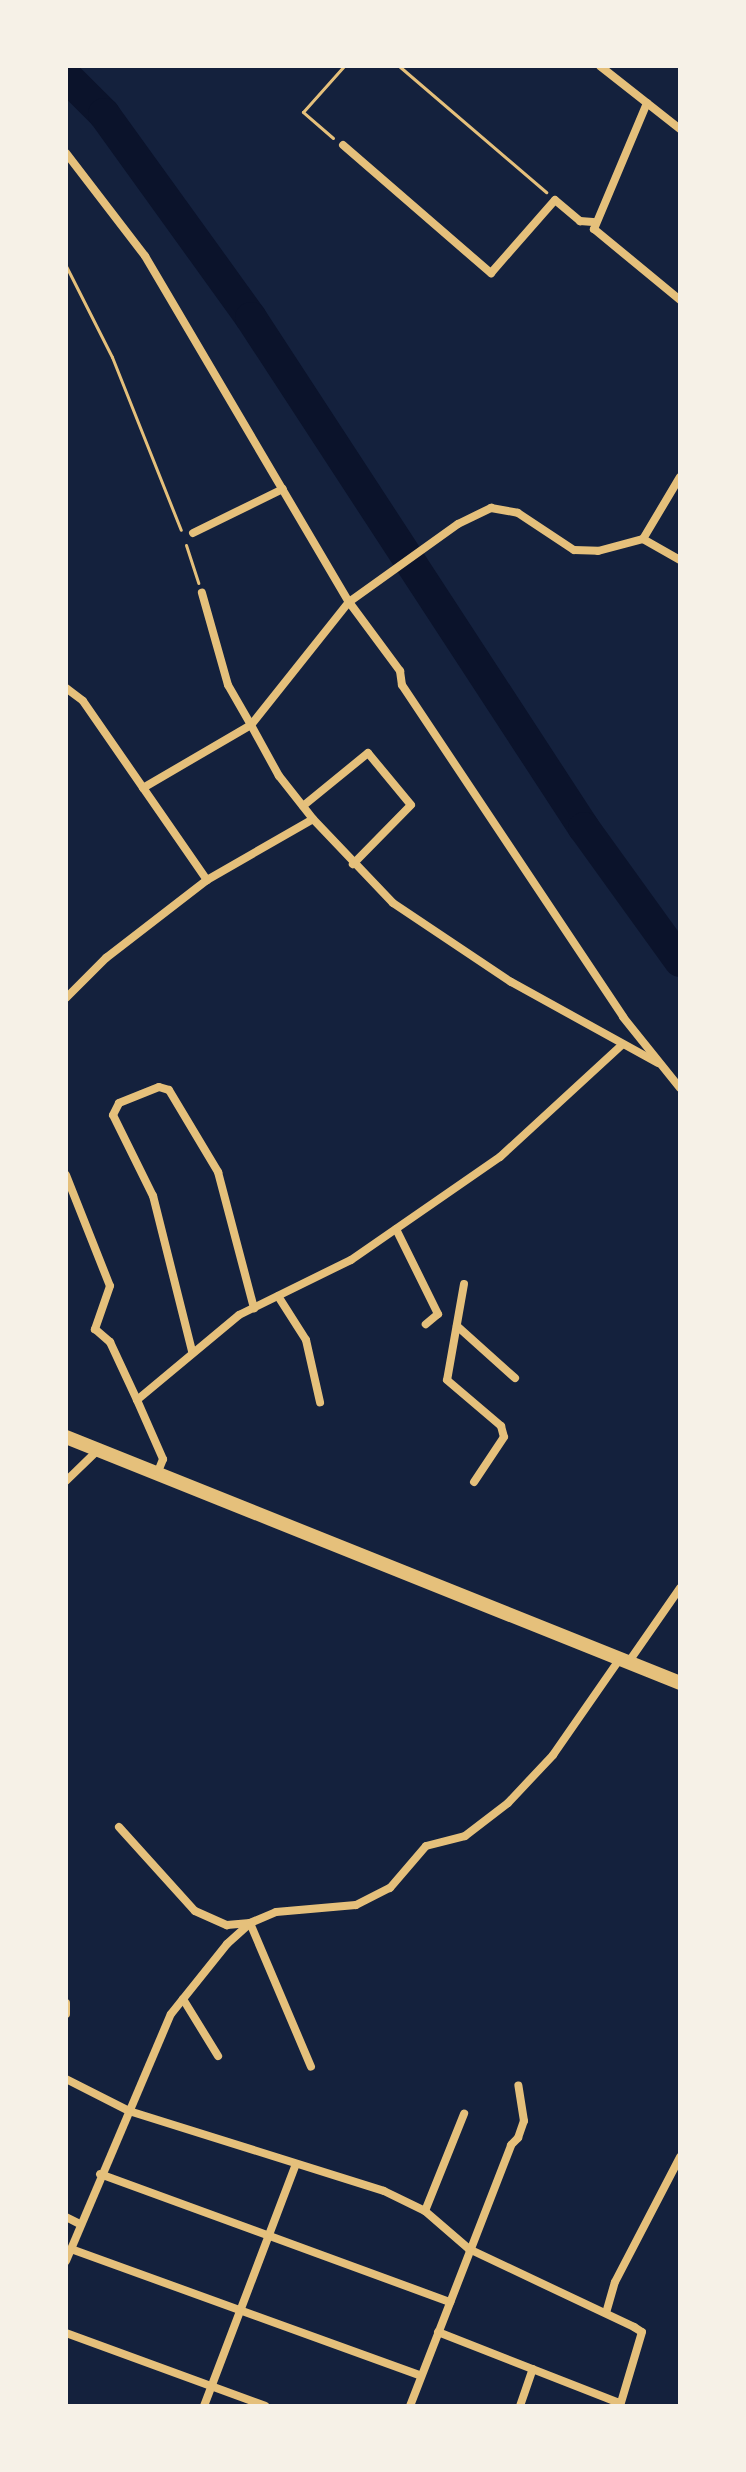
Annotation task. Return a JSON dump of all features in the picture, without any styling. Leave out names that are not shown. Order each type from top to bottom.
[{"type":"main road","points":[[66,1437],[626,1658],[680,1683]]},
{"type":"street","points":[[600,66],[680,129]]},
{"type":"street","points":[[593,222],[619,176],[647,103]]},
{"type":"street","points":[[343,145],[491,273],[555,200],[580,221],[593,222]]},
{"type":"street","points":[[66,153],[145,256],[283,489],[400,671],[402,685],[623,1017],[680,1088]]},
{"type":"street","points":[[593,222],[599,238],[680,300]]},
{"type":"street","points":[[143,788],[251,725],[353,599],[458,524],[505,507],[574,550],[598,551],[643,539],[680,477]]},
{"type":"street","points":[[193,533],[283,489]]},
{"type":"street","points":[[643,539],[680,560]]},
{"type":"street","points":[[202,593],[228,685],[270,762],[313,819],[353,864],[426,928],[662,1066]]},
{"type":"street","points":[[66,688],[83,701],[207,880]]},
{"type":"street","points":[[303,806],[368,753],[411,805],[353,864]]},
{"type":"street","points":[[66,998],[106,958],[207,880],[313,819]]},
{"type":"street","points":[[137,1400],[192,1351],[254,1308],[351,1260],[500,1157],[622,1045]]},
{"type":"street","points":[[192,1351],[153,1196],[115,1122],[119,1103],[159,1087],[169,1090],[218,1172],[254,1308]]},
{"type":"street","points":[[66,1175],[110,1286],[95,1329],[110,1342],[163,1459],[157,1474]]},
{"type":"street","points":[[396,1229],[438,1314]]},
{"type":"street","points":[[464,1284],[447,1380],[501,1426],[504,1437],[474,1482]]},
{"type":"street","points":[[278,1296],[306,1340],[320,1402]]},
{"type":"street","points":[[426,1324],[438,1314],[459,1315]]},
{"type":"street","points":[[457,1326],[515,1378]]},
{"type":"street","points":[[66,1481],[98,1450]]},
{"type":"street","points":[[119,1827],[195,1911],[227,1925],[250,1923],[276,1912],[356,1905],[390,1888],[426,1846],[465,1836],[508,1803],[553,1755],[680,1588]]},
{"type":"street","points":[[66,2261],[78,2223],[171,2014],[250,1923]]},
{"type":"street","points":[[250,1923],[311,2067]]},
{"type":"street","points":[[183,1999],[218,2056]]},
{"type":"street","points":[[66,2003],[66,2014]]},
{"type":"street","points":[[66,2079],[129,2111],[384,2191],[425,2211],[469,2249],[642,2332],[619,2404],[438,2332]]},
{"type":"street","points":[[410,2406],[469,2249],[521,2129],[518,2085]]},
{"type":"street","points":[[425,2211],[464,2114]]},
{"type":"street","points":[[606,2313],[615,2282],[680,2157]]},
{"type":"street","points":[[204,2406],[296,2164]]},
{"type":"street","points":[[100,2174],[450,2302]]},
{"type":"street","points":[[66,2217],[78,2223]]},
{"type":"street","points":[[71,2249],[421,2376]]},
{"type":"street","points":[[66,2333],[265,2406]]},
{"type":"street","points":[[520,2406],[533,2369]]},
{"type":"path","points":[[343,145],[303,112],[344,66]]},
{"type":"path","points":[[399,66],[555,200]]},
{"type":"path","points":[[66,266],[165,480],[202,593]]},
{"type":"waterway","points":[[66,76],[104,114],[251,318],[584,828],[680,961]]}]
